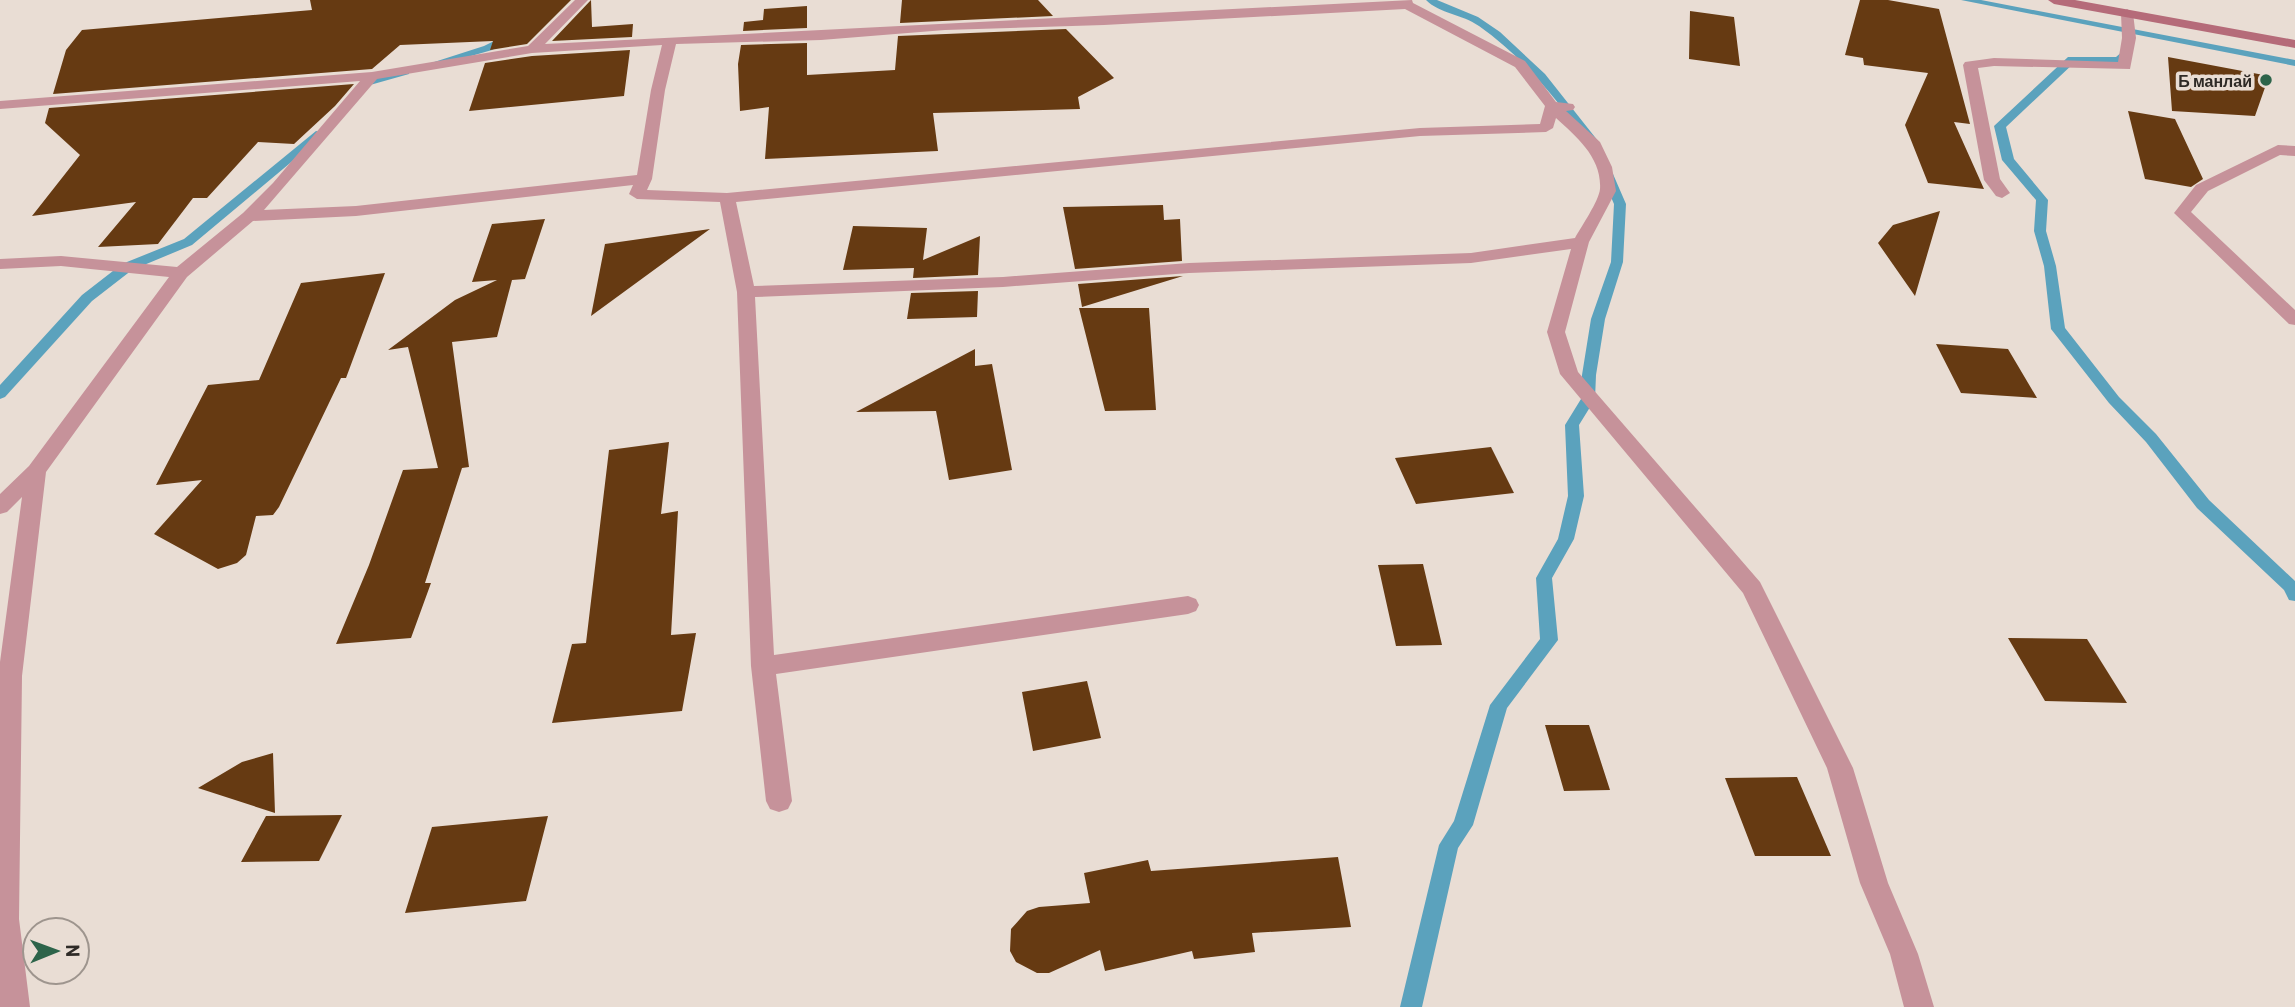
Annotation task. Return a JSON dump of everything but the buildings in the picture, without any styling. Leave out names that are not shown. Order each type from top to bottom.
[{"type":"main road","points":[[2054,0],[2295,44]]},
{"type":"street","points":[[531,49],[582,0]]},
{"type":"street","points":[[0,106],[372,76],[531,49],[670,40],[821,36],[945,26],[1104,21],[1407,2],[1520,64],[1592,142],[1604,167],[1608,191],[1581,242],[1556,332],[1569,374],[1588,400],[1672,492],[1752,588],[1840,768],[1874,883],[1904,954],[1919,1007]]},
{"type":"street","points":[[2002,193],[1992,180],[1970,65],[1994,62],[2125,66],[2127,13]]},
{"type":"street","points":[[670,40],[658,90],[644,179],[637,194],[727,198],[1420,132],[1545,128],[1560,107]]},
{"type":"street","points":[[0,507],[36,471],[181,273],[279,186],[372,76]]},
{"type":"street","points":[[2295,151],[2278,150],[2202,188],[2182,213],[2295,320]]},
{"type":"street","points":[[248,216],[356,211],[644,179]]},
{"type":"street","points":[[727,198],[746,292],[763,666],[779,801]]},
{"type":"street","points":[[746,292],[1003,282],[1189,268],[1471,258],[1581,242]]},
{"type":"street","points":[[0,264],[61,261],[181,273]]},
{"type":"street","points":[[15,1007],[5,919],[10,676],[36,471]]},
{"type":"street","points":[[763,666],[1188,605]]},
{"type":"waterway","points":[[1431,0],[1480,22],[1513,47],[1555,92],[1592,141]]},
{"type":"waterway","points":[[1966,0],[2295,63]]},
{"type":"waterway","points":[[433,64],[488,48],[510,36]]},
{"type":"waterway","points":[[2126,46],[2128,51],[2119,60],[2072,59],[2000,126],[2008,160],[2042,200],[2040,231],[2050,266],[2058,329],[2114,400],[2151,438],[2203,504],[2290,586],[2295,595]]},
{"type":"waterway","points":[[359,91],[366,83],[405,72]]},
{"type":"waterway","points":[[0,394],[87,298],[127,267],[188,242],[320,133]]},
{"type":"waterway","points":[[1411,1007],[1449,845],[1463,825],[1499,705],[1549,640],[1544,578],[1566,539],[1576,496],[1572,425],[1588,399],[1598,319],[1617,262],[1620,204],[1607,174]]},
{"type":"place","name":"Б манлай","points":[[2266,80]]}]
